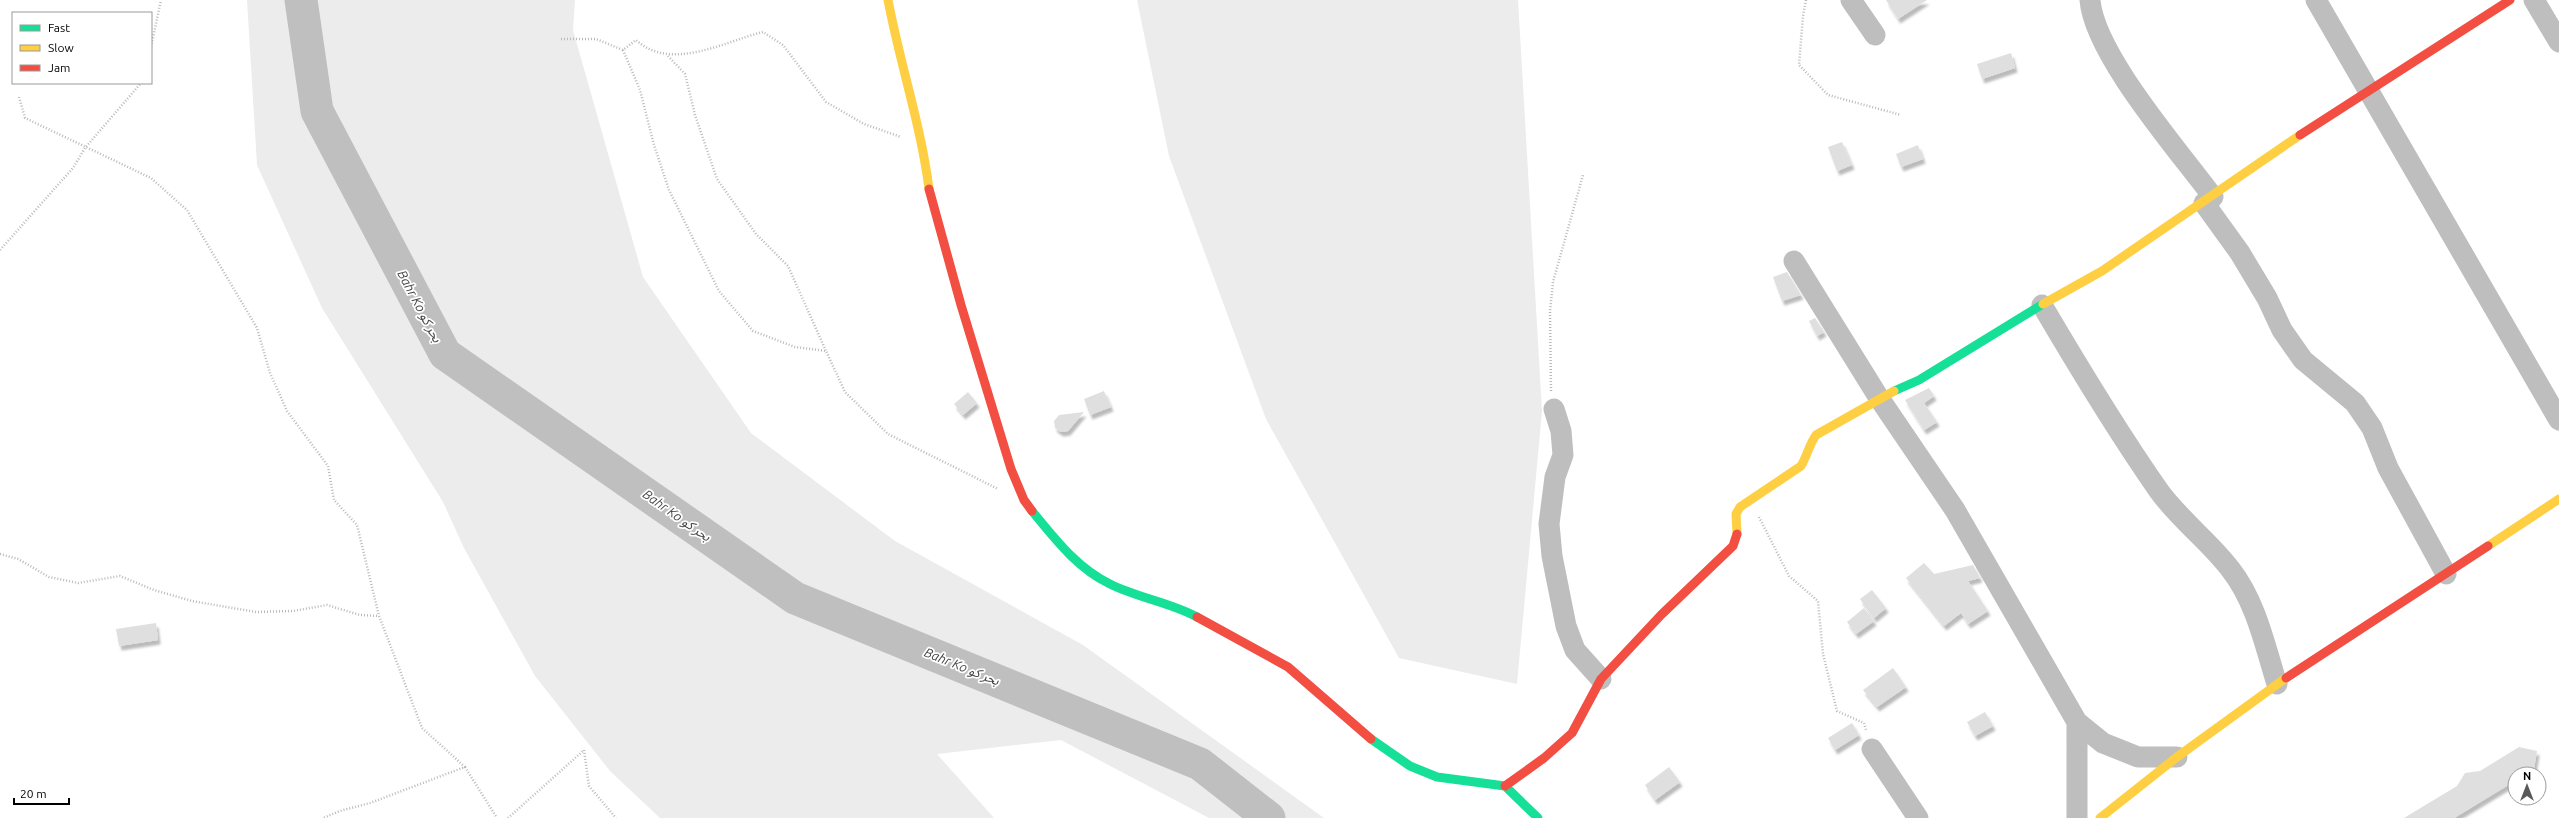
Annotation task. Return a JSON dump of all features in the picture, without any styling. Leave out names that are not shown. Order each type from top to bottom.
[{"type":"street","points":[[888,0],[898,52],[924,146],[930,194],[948,260],[1011,469],[1024,500],[1071,558],[1110,584],[1181,608],[1288,667],[1382,748],[1410,766],[1437,777],[1506,786],[1538,818]]},
{"type":"street","points":[[1852,0],[1876,35]]},
{"type":"street","points":[[2090,0],[2103,43],[2126,81],[2209,200],[2267,298],[2282,330],[2303,360],[2355,403],[2372,428],[2388,468],[2446,574]]},
{"type":"street","points":[[2316,0],[2559,420]]},
{"type":"street","points":[[1506,786],[1544,758],[1572,733],[1601,679],[1661,615],[1704,576],[1733,546],[1737,536],[1736,514],[1740,508],[1801,466],[1806,458],[1809,444],[1816,434],[1879,398],[1919,380],[2042,305],[2102,272],[2209,200],[2264,158],[2370,92],[2510,0]]},
{"type":"street","points":[[2534,0],[2559,42]]},
{"type":"street","points":[[1794,261],[1879,398],[1955,510],[2077,722],[2103,743],[2138,757],[2176,757]]},
{"type":"street","points":[[2042,305],[2121,436],[2161,494],[2231,570],[2247,597],[2264,642],[2277,684]]},
{"type":"street","points":[[1554,409],[1561,431],[1563,455],[1555,477],[1549,524],[1552,556],[1566,626],[1575,650],[1601,679]]},
{"type":"street","points":[[2100,818],[2176,757],[2277,684],[2559,499]]},
{"type":"street","points":[[2077,722],[2077,818]]},
{"type":"street","points":[[1872,749],[1918,818]]},
{"type":"path","points":[[152,42],[161,0]]},
{"type":"path","points":[[1806,0],[1803,16],[1799,65],[1828,95],[1902,115]]},
{"type":"path","points":[[623,50],[636,40],[647,50],[668,56],[691,53],[762,32],[783,45],[826,102],[864,124],[924,146]]},
{"type":"path","points":[[561,38],[596,38],[623,50],[640,90],[654,145],[669,190],[719,291],[753,331],[796,347],[826,351]]},
{"type":"path","points":[[668,56],[685,74],[695,114],[717,179],[756,234],[788,266],[845,392],[888,434],[1024,500]]},
{"type":"path","points":[[0,250],[73,168],[85,148],[140,84]]},
{"type":"path","points":[[19,97],[25,118],[49,128],[85,148],[151,178],[187,210],[257,328],[270,373],[287,411],[328,466],[334,500],[357,525],[379,616],[422,728],[465,767],[497,818]]},
{"type":"path","points":[[1554,409],[1550,381],[1552,338],[1550,311],[1553,282],[1583,175]]},
{"type":"path","points":[[1751,500],[1789,576],[1818,601],[1824,654],[1837,711],[1864,723],[1872,749]]},
{"type":"path","points":[[0,554],[18,559],[49,578],[78,583],[120,576],[154,590],[192,601],[256,612],[293,611],[327,605],[360,616],[379,616]]},
{"type":"path","points":[[508,818],[584,750],[589,786],[616,818]]},
{"type":"path","points":[[324,818],[340,811],[370,803],[465,767]]},
{"type":"shaded area","points":[[247,0],[575,0],[573,30],[643,277],[751,433],[895,541],[1083,645],[1324,818],[1209,818],[1061,740],[937,754],[994,818],[660,818],[610,771],[535,676],[464,548],[443,502],[322,308],[257,165]]},
{"type":"shaded area","points":[[1137,0],[1518,0],[1542,411],[1517,684],[1399,658],[1266,419],[1169,156]]},
{"type":"building","points":[[1886,0],[1927,0],[1898,19]]},
{"type":"building","points":[[2011,53],[2015,68],[1982,79],[1977,64]]},
{"type":"building","points":[[1842,142],[1852,165],[1837,171],[1828,147]]},
{"type":"building","points":[[1918,145],[1923,159],[1901,167],[1896,154]]},
{"type":"building","points":[[1787,272],[1801,295],[1782,301],[1773,277]]},
{"type":"building","points":[[1815,318],[1824,332],[1817,336],[1809,321]]},
{"type":"building","points":[[1929,388],[1934,396],[1924,403],[1937,422],[1924,430],[1905,400]]},
{"type":"building","points":[[1104,391],[1111,407],[1090,415],[1084,399]]},
{"type":"building","points":[[968,392],[977,403],[963,415],[954,404]]},
{"type":"building","points":[[1084,412],[1068,431],[1061,432],[1055,428],[1054,421],[1059,415]]},
{"type":"building","points":[[1924,563],[1934,574],[1973,565],[1980,578],[1968,581],[1988,611],[1968,624],[1961,613],[1944,626],[1906,578]]},
{"type":"building","points":[[1872,590],[1886,608],[1874,618],[1860,599]]},
{"type":"building","points":[[1864,608],[1874,621],[1856,634],[1847,622]]},
{"type":"building","points":[[156,623],[158,640],[119,646],[116,629]]},
{"type":"building","points":[[1893,668],[1906,687],[1877,707],[1863,690]]},
{"type":"building","points":[[1985,712],[1993,726],[1975,736],[1967,722]]},
{"type":"building","points":[[1852,723],[1859,735],[1835,750],[1828,738]]},
{"type":"building","points":[[2519,747],[2537,751],[2534,766],[2507,766],[2507,786],[2454,818],[2404,818],[2457,786],[2465,773],[2480,771]]},
{"type":"building","points":[[1669,767],[1680,782],[1655,800],[1645,785]]},
{"type":"waterway","name":"Bahr Ko بحر كو","points":[[301,0],[317,111],[445,354],[795,598],[1200,764],[1269,818]]},
{"type":"traffic: fast","points":[[1894,391],[1919,380],[2043,304]]},
{"type":"traffic: fast","points":[[1032,511],[1067,552],[1087,570],[1121,589],[1176,607],[1197,617]]},
{"type":"traffic: fast","points":[[1371,739],[1410,766],[1437,777],[1505,786],[1538,818]]},
{"type":"traffic: slow","points":[[888,0],[898,48],[921,141],[929,189]]},
{"type":"traffic: slow","points":[[2043,304],[2102,271],[2300,135]]},
{"type":"traffic: slow","points":[[1737,534],[1736,514],[1740,507],[1801,466],[1816,435],[1894,391]]},
{"type":"traffic: slow","points":[[2488,546],[2559,499]]},
{"type":"traffic: slow","points":[[2100,818],[2177,757],[2286,678]]},
{"type":"traffic: jam","points":[[2300,135],[2510,0]]},
{"type":"traffic: jam","points":[[929,189],[961,305],[1011,469],[1024,500],[1032,511]]},
{"type":"traffic: jam","points":[[1505,786],[1544,758],[1572,733],[1601,679],[1661,615],[1733,546],[1737,534]]},
{"type":"traffic: jam","points":[[2286,678],[2488,546]]},
{"type":"traffic: jam","points":[[1197,617],[1288,667],[1371,739]]}]
